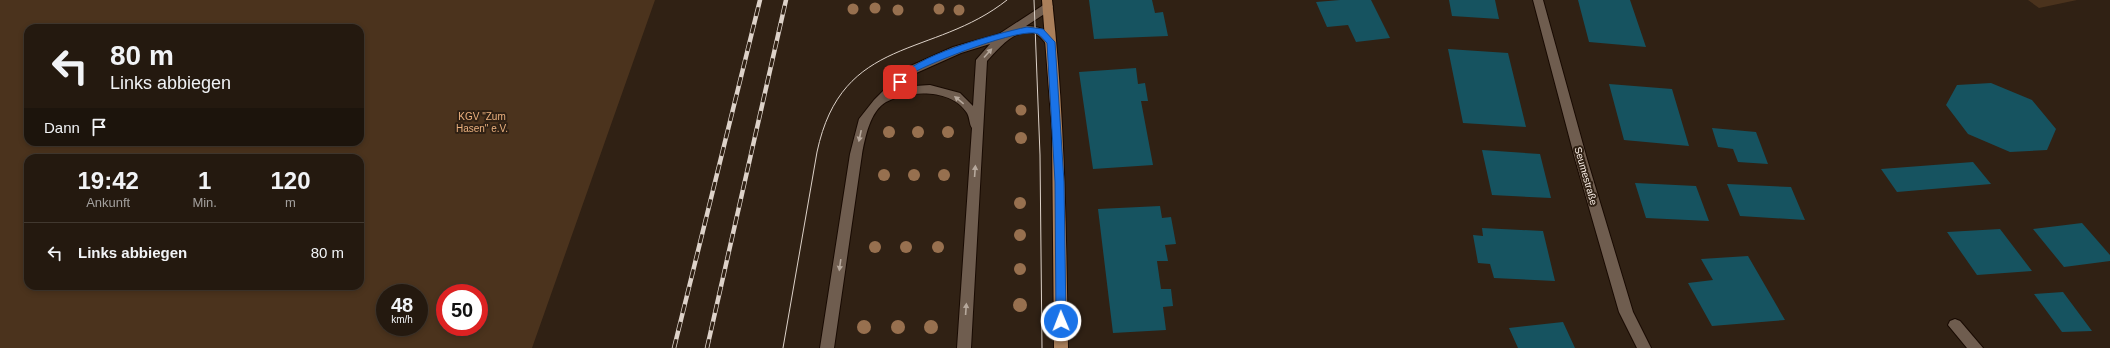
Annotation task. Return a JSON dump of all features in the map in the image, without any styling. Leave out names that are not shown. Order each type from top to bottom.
[{"type":"main road","points":[[1047,3],[1051,42],[1059,182],[1061,348]]},
{"type":"street","name":"Seumestraße","points":[[1538,0],[1581,159],[1626,312],[1644,348]]},
{"type":"street","points":[[964,348],[982,60],[1004,35],[1047,3]]},
{"type":"street","points":[[827,348],[856,154],[863,122],[878,103],[910,71],[957,50],[1027,29],[1040,31],[1051,42]]},
{"type":"street","points":[[878,103],[902,91],[930,89],[956,96],[973,112],[978,132]]},
{"type":"street","points":[[1955,325],[1976,348]]},
{"type":"green space","name":"KGV \"Zum Hasen\" e.V.","points":[[0,0],[655,0],[532,348],[0,348]]},
{"type":"green space","points":[[2028,0],[2077,0],[2039,8]]},
{"type":"building","points":[[1089,0],[1152,0],[1155,13],[1163,12],[1168,36],[1094,39]]},
{"type":"building","points":[[1371,0],[1390,38],[1356,42],[1348,25],[1327,27],[1316,2]]},
{"type":"building","points":[[1449,0],[1495,0],[1499,19],[1452,16]]},
{"type":"building","points":[[1578,0],[1630,0],[1646,47],[1589,42]]},
{"type":"building","points":[[1448,49],[1508,53],[1526,127],[1463,123]]},
{"type":"building","points":[[1136,68],[1138,84],[1145,83],[1148,101],[1141,101],[1153,165],[1093,169],[1079,72]]},
{"type":"building","points":[[1991,83],[2032,100],[2056,129],[2047,150],[2010,152],[1968,134],[1946,105],[1957,85]]},
{"type":"building","points":[[1609,84],[1672,89],[1689,146],[1624,140]]},
{"type":"building","points":[[1712,128],[1756,132],[1768,164],[1738,162],[1733,149],[1718,147]]},
{"type":"building","points":[[1482,150],[1540,154],[1551,198],[1492,195]]},
{"type":"building","points":[[1973,162],[1991,184],[1897,192],[1881,169]]},
{"type":"building","points":[[1635,183],[1696,186],[1709,221],[1646,218]]},
{"type":"building","points":[[1727,184],[1791,187],[1805,220],[1740,216]]},
{"type":"building","points":[[1160,206],[1162,218],[1171,217],[1176,244],[1165,245],[1168,261],[1157,261],[1161,289],[1171,289],[1173,306],[1163,307],[1166,330],[1113,333],[1098,209]]},
{"type":"building","points":[[2082,223],[2110,255],[2110,261],[2064,267],[2033,229]]},
{"type":"building","points":[[1482,228],[1543,231],[1555,281],[1494,278],[1490,264],[1478,263],[1473,235],[1483,236]]},
{"type":"building","points":[[2000,229],[2032,271],[1977,275],[1947,232]]},
{"type":"building","points":[[1748,256],[1785,320],[1712,326],[1688,283],[1713,280],[1701,259]]},
{"type":"building","points":[[2063,292],[2092,331],[2062,332],[2034,294]]},
{"type":"building","points":[[1563,322],[1575,348],[1518,348],[1509,328]]},
{"type":"tram line","points":[[783,348],[817,152],[829,114],[847,87],[869,68],[894,54],[979,19],[1007,0]]},
{"type":"tram line","points":[[1034,0],[1040,155],[1042,348]]},
{"type":"railway","points":[[674,348],[760,0]]},
{"type":"railway","points":[[707,348],[786,0]]},
{"type":"route","points":[[900,82],[910,71],[957,50],[1004,35],[1027,29],[1040,31],[1051,42],[1059,182],[1061,321]]}]
